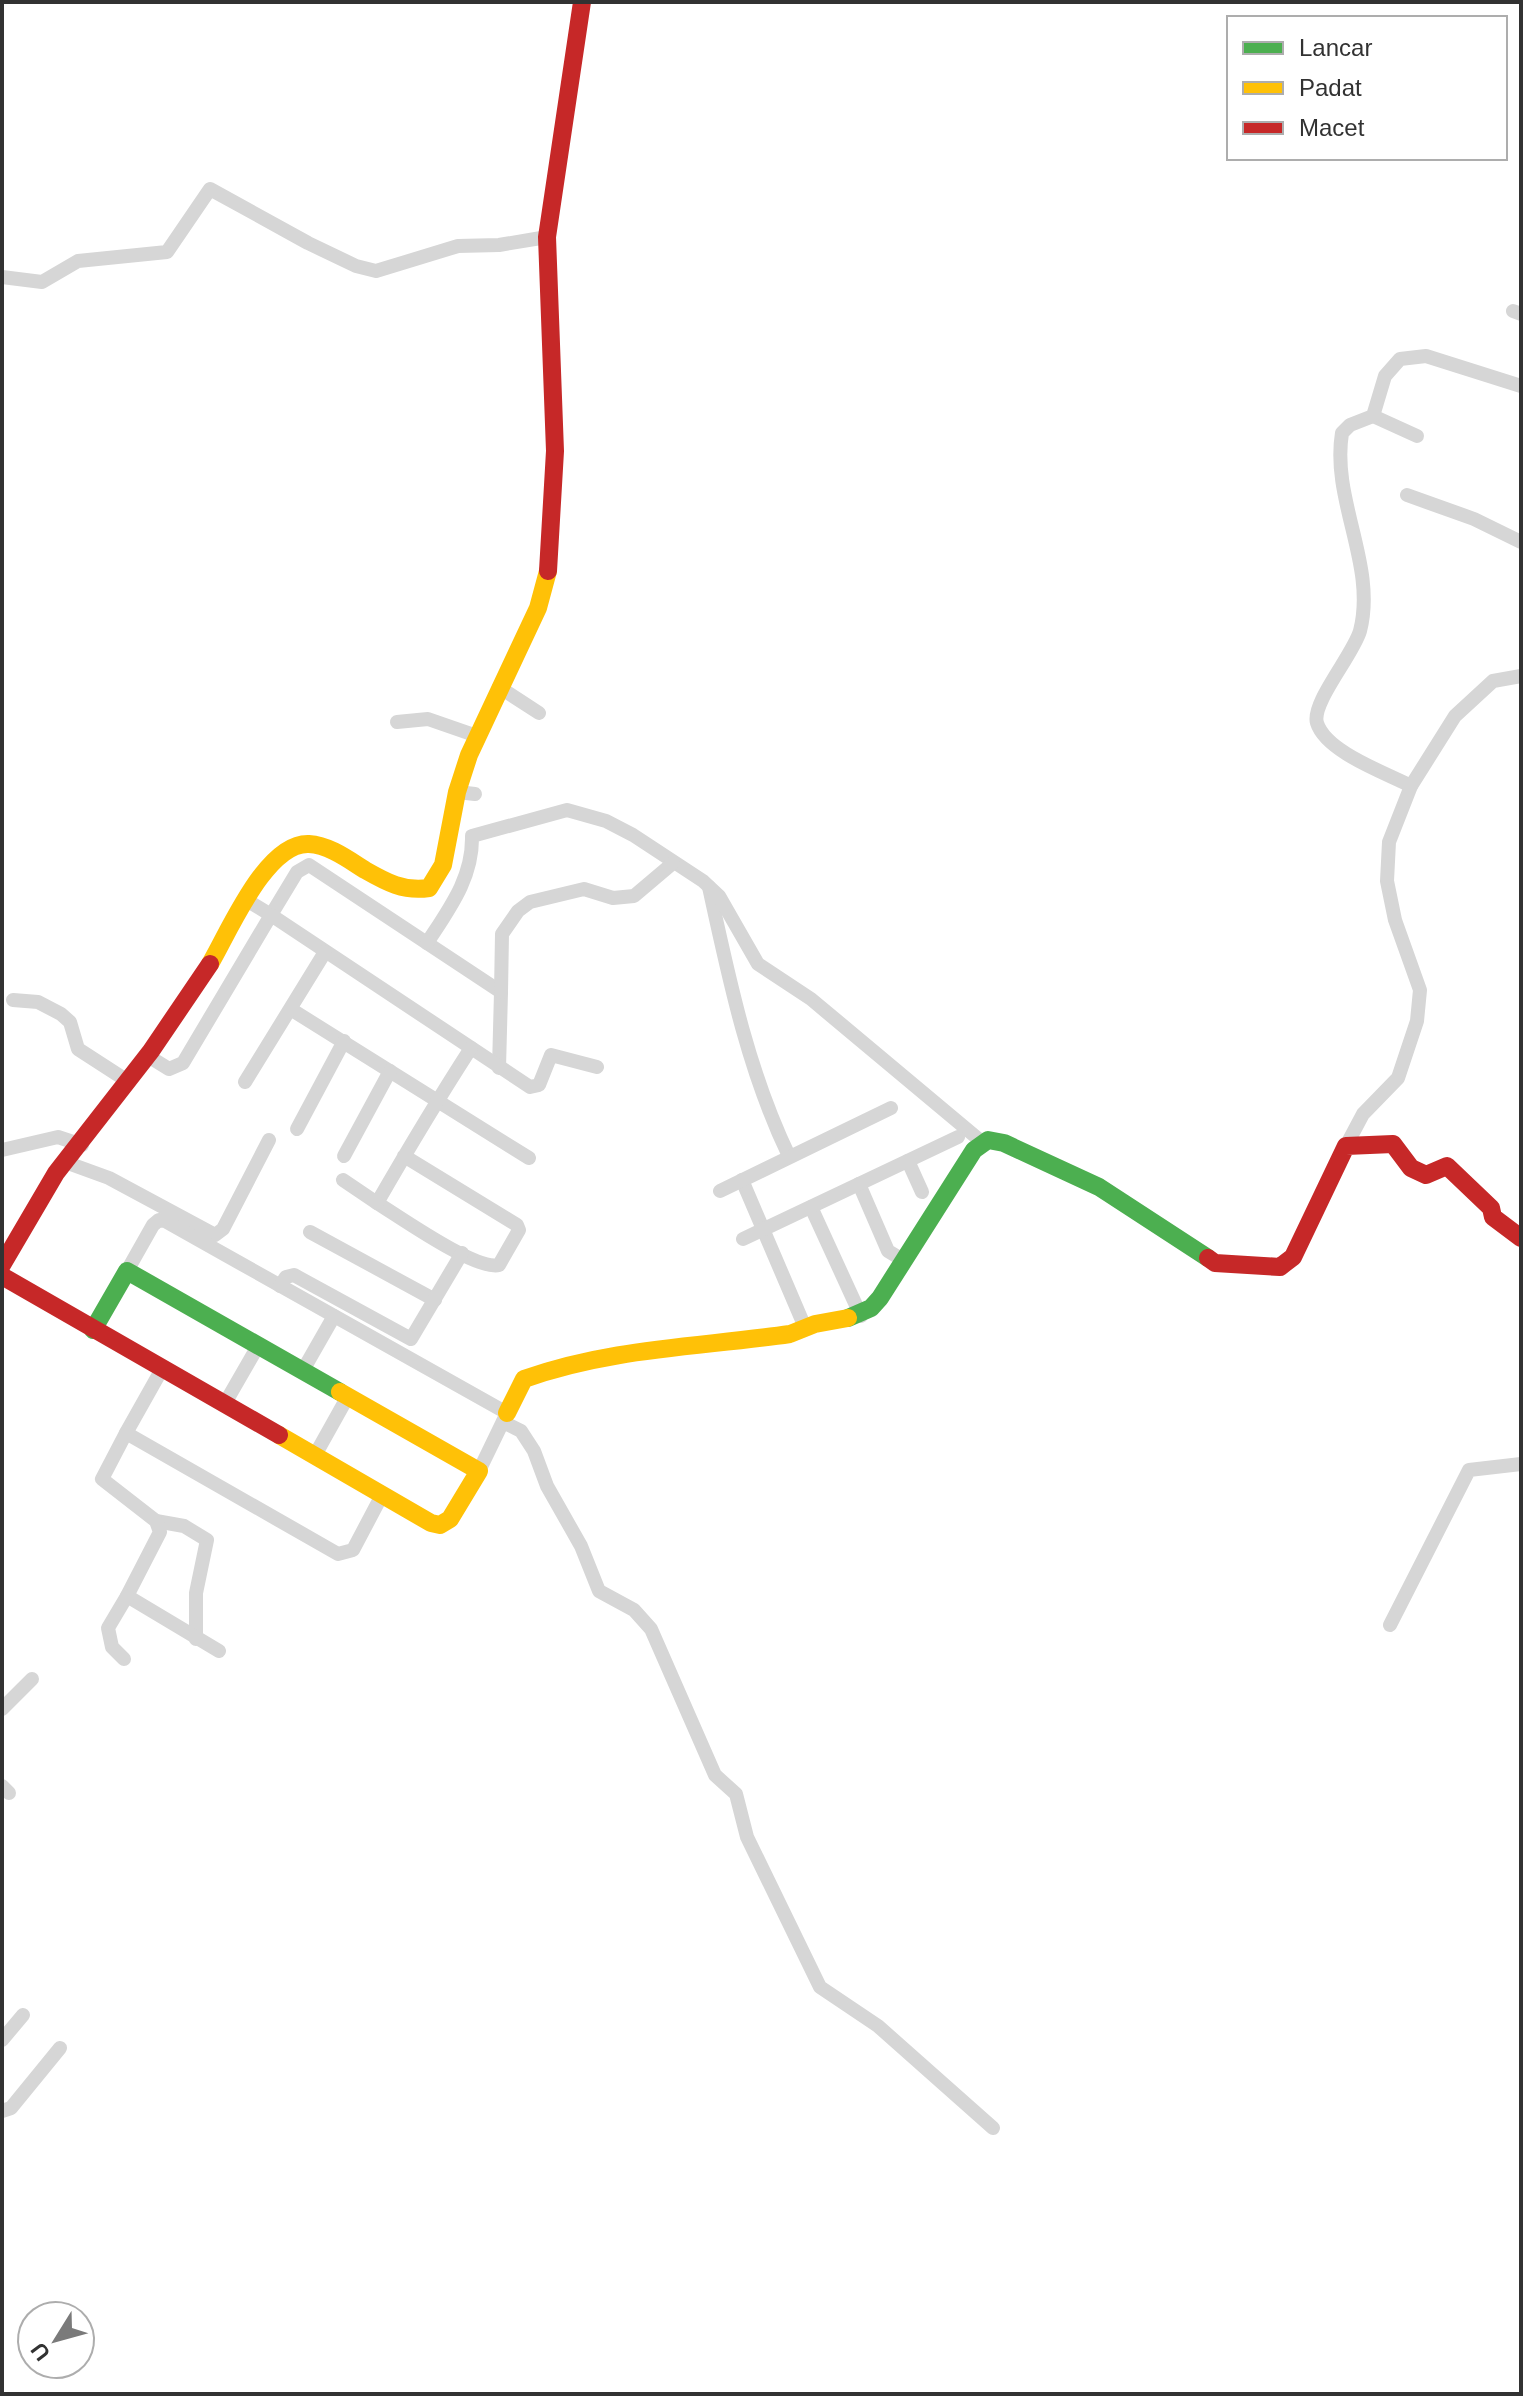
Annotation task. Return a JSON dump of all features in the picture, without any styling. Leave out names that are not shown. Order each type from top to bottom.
[{"type":"street","points":[[2,1265],[65,1162],[82,1145],[172,1024],[272,865],[294,847],[313,846],[368,864],[396,884],[424,890],[434,883],[443,865],[449,834],[466,793],[477,736],[538,608],[551,554],[555,451],[547,237],[582,2]]},
{"type":"street","points":[[2,277],[42,282],[78,261],[150,256],[175,244],[210,189],[308,243],[356,266],[376,271],[458,246],[499,245],[547,237]]},
{"type":"street","points":[[1373,416],[1385,376],[1400,359],[1426,356],[1521,385]]},
{"type":"street","points":[[1411,786],[1334,747],[1317,722],[1317,709],[1353,650],[1362,608],[1363,586],[1340,477],[1342,433],[1350,425],[1373,416],[1417,436]]},
{"type":"street","points":[[1407,495],[1474,519],[1521,544],[1521,552]]},
{"type":"street","points":[[449,834],[472,836],[552,812],[580,811],[633,835],[709,887],[728,906],[758,964],[811,999],[982,1142],[1004,1143],[1075,1175],[1167,1229],[1215,1263],[1240,1267],[1280,1267],[1293,1257],[1363,1114],[1398,1078],[1417,1021],[1420,990],[1395,920],[1387,881],[1389,842],[1411,786],[1455,716],[1478,691],[1493,681],[1521,676]]},
{"type":"street","points":[[499,687],[539,713]]},
{"type":"street","points":[[397,722],[428,719],[477,736]]},
{"type":"street","points":[[427,943],[459,893],[470,868],[472,836]]},
{"type":"street","points":[[499,1068],[502,934],[518,911],[530,902],[584,889],[613,898],[634,896],[673,863]]},
{"type":"street","points":[[148,1056],[169,1069],[183,1063],[297,872],[309,865],[501,992]]},
{"type":"street","points":[[709,887],[747,1048],[767,1110],[789,1156]]},
{"type":"street","points":[[248,901],[499,1068],[534,1088],[539,1085],[551,1055],[597,1067]]},
{"type":"street","points":[[245,1082],[325,952]]},
{"type":"street","points":[[13,1000],[38,1002],[61,1014],[70,1022],[78,1049],[129,1082]]},
{"type":"street","points":[[292,1010],[529,1158]]},
{"type":"street","points":[[297,1129],[344,1041]]},
{"type":"street","points":[[377,1203],[471,1048]]},
{"type":"street","points":[[344,1156],[390,1071]]},
{"type":"street","points":[[720,1191],[891,1108]]},
{"type":"street","points":[[2,1150],[58,1137],[82,1145]]},
{"type":"street","points":[[743,1239],[958,1137]]},
{"type":"street","points":[[65,1162],[109,1178],[217,1235],[269,1140]]},
{"type":"street","points":[[2,1276],[314,1457],[440,1525],[450,1519],[479,1471],[524,1379],[638,1352],[790,1334],[804,1325],[861,1316],[880,1298],[982,1142]]},
{"type":"street","points":[[1346,1146],[1393,1144],[1411,1168],[1426,1175],[1447,1166],[1477,1200],[1491,1208],[1493,1217],[1521,1238]]},
{"type":"street","points":[[343,1180],[462,1253],[490,1266],[499,1265],[519,1227],[404,1156]]},
{"type":"street","points":[[908,1161],[922,1192]]},
{"type":"street","points":[[742,1180],[804,1325]]},
{"type":"street","points":[[859,1184],[888,1251],[903,1260]]},
{"type":"street","points":[[811,1207],[861,1316]]},
{"type":"street","points":[[93,1330],[153,1225],[161,1219],[334,1316],[505,1418],[528,1439],[547,1486],[581,1546],[599,1591],[634,1610],[651,1629],[713,1771],[736,1794],[747,1837],[820,1987],[878,2026],[993,2128]]},
{"type":"street","points":[[310,1232],[435,1300]]},
{"type":"street","points":[[280,1286],[286,1277],[294,1275],[411,1339],[462,1253]]},
{"type":"street","points":[[127,1271],[479,1471]]},
{"type":"street","points":[[302,1372],[334,1316]]},
{"type":"street","points":[[224,1405],[258,1346]]},
{"type":"street","points":[[162,1369],[102,1479],[156,1521],[184,1526],[207,1540],[196,1593],[196,1639]]},
{"type":"street","points":[[314,1457],[347,1398]]},
{"type":"street","points":[[126,1433],[338,1554],[353,1550],[382,1495]]},
{"type":"street","points":[[1390,1625],[1469,1470],[1521,1464]]},
{"type":"street","points":[[124,1659],[112,1647],[108,1628],[160,1532],[156,1521]]},
{"type":"street","points":[[127,1596],[219,1651]]},
{"type":"street","points":[[2,1709],[32,1679]]},
{"type":"street","points":[[2,2040],[23,2015]]},
{"type":"street","points":[[2,2111],[11,2108],[60,2048]]},
{"type":"traffic: fast","points":[[848,1318],[871,1308],[880,1298],[974,1150],[988,1140],[1004,1143],[1099,1187],[1208,1258]]},
{"type":"traffic: fast","points":[[93,1330],[127,1271],[340,1392]]},
{"type":"traffic: slow","points":[[210,964],[250,891],[278,857],[293,847],[309,844],[324,847],[396,885],[411,889],[429,888],[443,865],[457,792],[469,755],[538,608],[548,571]]},
{"type":"traffic: slow","points":[[507,1413],[524,1379],[556,1369],[622,1355],[790,1334],[815,1324],[848,1318]]},
{"type":"traffic: slow","points":[[279,1435],[431,1523],[440,1525],[450,1519],[479,1471],[340,1392]]},
{"type":"traffic: jam","points":[[548,571],[555,451],[547,237],[582,2]]},
{"type":"traffic: jam","points":[[2,1265],[56,1173],[151,1051],[210,964]]},
{"type":"traffic: jam","points":[[1208,1258],[1215,1263],[1280,1267],[1293,1257],[1346,1146],[1393,1144],[1411,1168],[1426,1175],[1447,1166],[1491,1208],[1493,1217],[1521,1238]]},
{"type":"traffic: jam","points":[[2,1276],[279,1435]]}]
